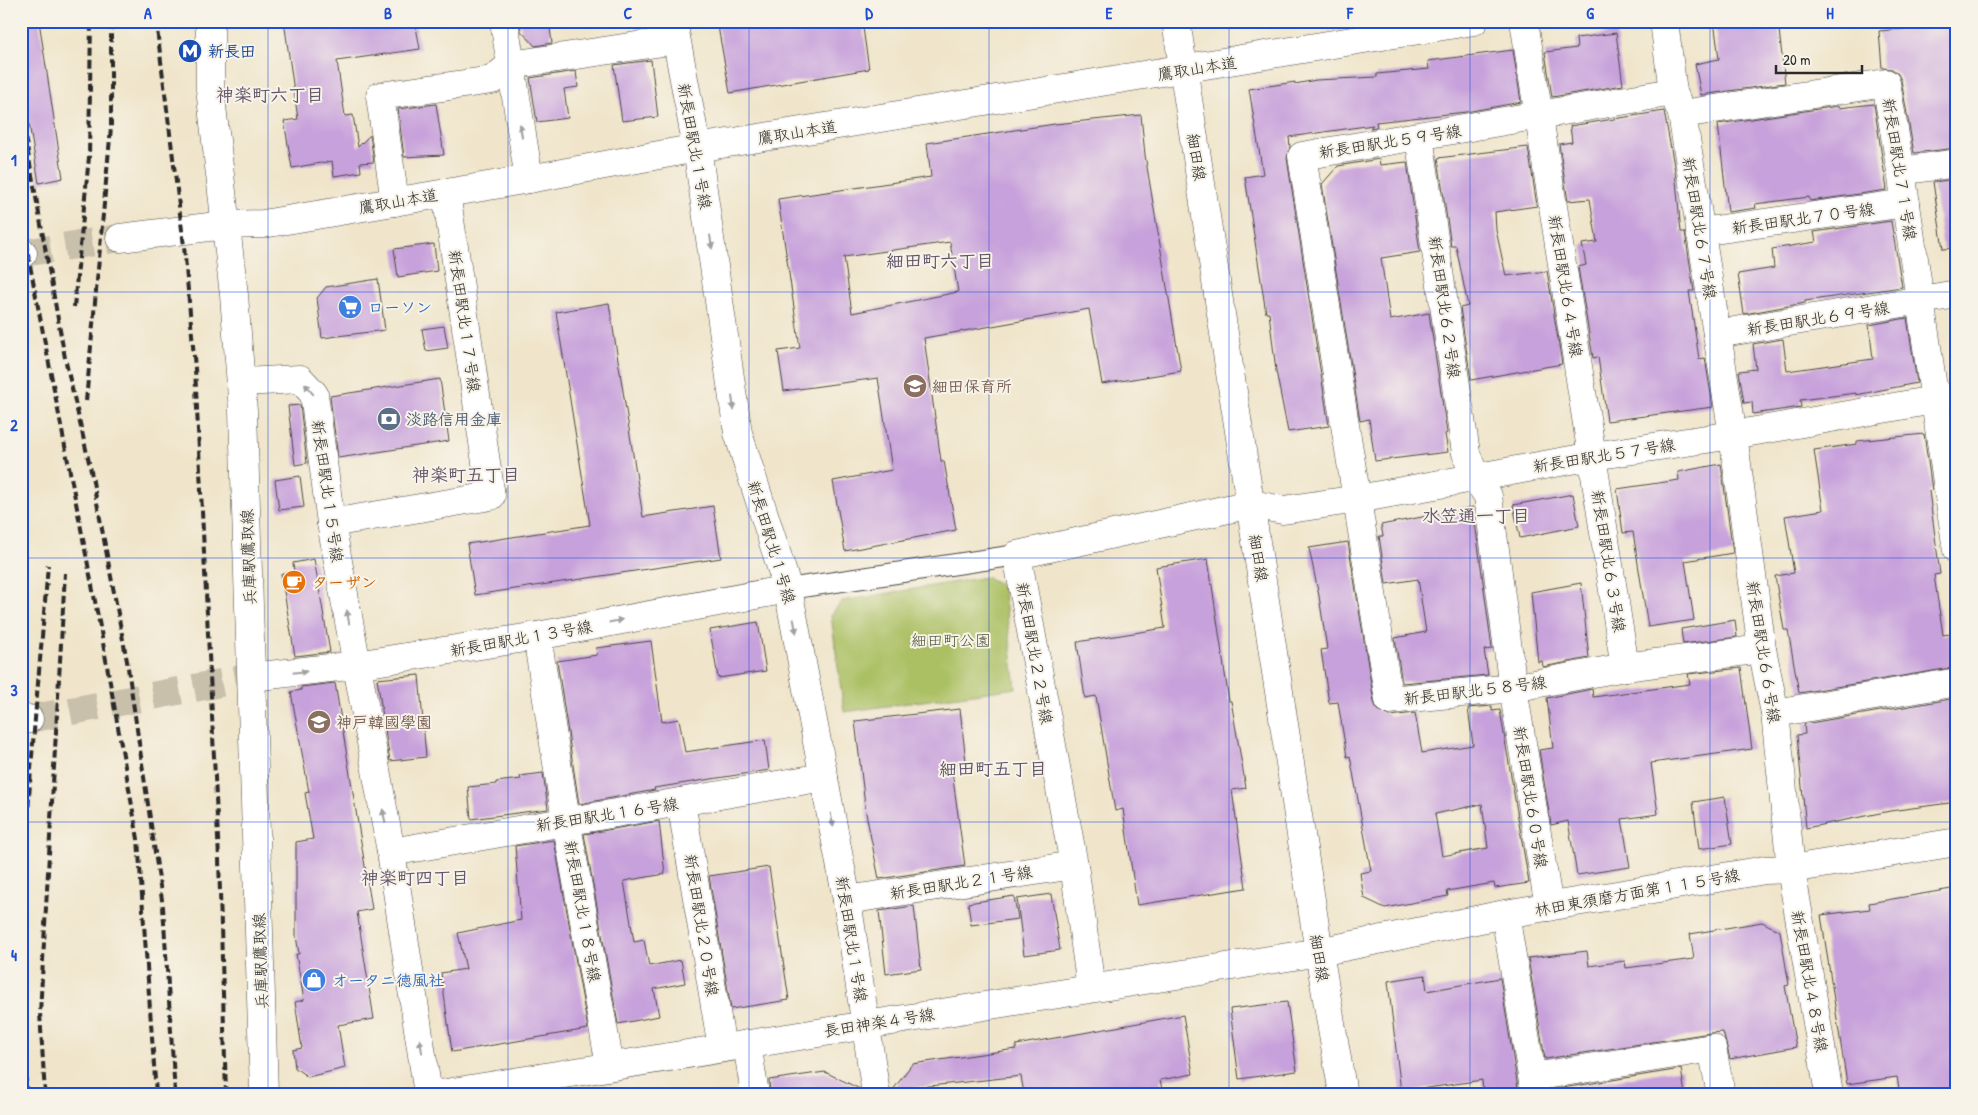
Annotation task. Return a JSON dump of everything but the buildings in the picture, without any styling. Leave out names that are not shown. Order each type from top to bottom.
[{"type":"street","name":"兵庫駅鷹取線","points":[[210,21],[210,89],[241,382],[264,1094]]},
{"type":"street","points":[[504,21],[529,179]]},
{"type":"street","name":"細田線","points":[[1176,21],[1319,952],[1343,1094]]},
{"type":"street","name":"鷹取山本道","points":[[120,238],[225,225],[263,224],[529,179],[697,148],[1184,70],[1474,21]]},
{"type":"street","name":"新長田駅北６４号線","points":[[1524,21],[1594,456]]},
{"type":"street","name":"新長田駅北６７号線","points":[[1664,21],[1733,435]]},
{"type":"street","points":[[395,202],[380,96],[492,80],[511,65],[674,30]]},
{"type":"street","name":"新長田駅北１号線","points":[[674,30],[697,148],[738,433],[788,589],[847,900],[876,1094]]},
{"type":"street","name":"新長田駅北７１号線","points":[[1677,103],[1886,83],[1906,203],[1919,301],[1946,398],[1957,550]]},
{"type":"street","name":"新長田駅北５９号線","points":[[1358,499],[1302,156],[1539,116],[1677,103]]},
{"type":"street","name":"新長田駅北６２号線","points":[[1419,137],[1466,453],[1475,477],[1488,496],[1512,688]]},
{"type":"street","points":[[1901,171],[1957,163]]},
{"type":"street","name":"新長田駅北１７号線","points":[[332,524],[491,496],[446,193]]},
{"type":"street","name":"新長田駅北７０号線","points":[[1700,232],[1906,203]]},
{"type":"street","name":"新長田駅北６９号線","points":[[1717,334],[1957,294]]},
{"type":"street","name":"新長田駅北１５号線","points":[[241,382],[300,380],[314,394],[332,524],[391,852],[428,1094]]},
{"type":"street","name":"新長田駅北５７号線","points":[[1251,504],[1283,510],[1358,499],[1594,456],[1733,435],[1946,398]]},
{"type":"street","name":"新長田駅北６６号線","points":[[1733,435],[1762,649],[1775,714],[1791,869]]},
{"type":"street","name":"新長田駅北６３号線","points":[[1594,456],[1625,667]]},
{"type":"street","name":"新長田駅北５８号線","points":[[1358,499],[1389,700],[1512,688],[1625,667],[1762,649]]},
{"type":"street","points":[[788,589],[1017,555],[1251,504]]},
{"type":"street","name":"新長田駅北２２号線","points":[[1017,555],[1074,865],[1091,988]]},
{"type":"street","name":"新長田駅北１３号線","points":[[252,677],[356,665],[537,636],[788,589]]},
{"type":"street","name":"新長田駅北１８号線","points":[[537,636],[566,820],[610,1066]]},
{"type":"street","points":[[1775,714],[1957,682]]},
{"type":"street","name":"新長田駅北６０号線","points":[[1512,688],[1549,907]]},
{"type":"street","name":"新長田駅北１６号線","points":[[391,852],[566,820],[824,777]]},
{"type":"street","name":"新長田駅北２０号線","points":[[681,802],[734,1046],[755,1094]]},
{"type":"street","name":"林田東須磨方面第１１５号線","points":[[1319,952],[1505,914],[1765,870],[1791,869],[1957,842]]},
{"type":"street","name":"新長田駅北２１号線","points":[[847,900],[1074,865]]},
{"type":"street","name":"新長田駅北４８号線","points":[[1791,869],[1829,1094]]},
{"type":"street","points":[[1505,914],[1534,1085],[1712,1048],[1721,1094]]},
{"type":"street","name":"長田神楽４号線","points":[[440,1094],[1319,952]]},
{"type":"green space","name":"細田町公園","points":[[986,577],[1003,585],[1016,688],[844,712],[831,615],[842,601]]},
{"type":"tunnel","points":[[23,253],[120,238]]},
{"type":"tunnel","points":[[29,719],[252,677]]},
{"type":"railway","points":[[74,307],[89,157],[91,21]]},
{"type":"railway","points":[[86,401],[111,127],[111,21]]},
{"type":"railway","points":[[156,21],[184,246],[195,368],[219,859],[226,1094]]},
{"type":"railway","points":[[21,114],[65,358],[91,471],[127,661],[163,907],[175,1094]]},
{"type":"railway","points":[[21,219],[101,632],[138,839],[156,1094]]},
{"type":"railway","points":[[27,1094],[22,962],[24,895],[27,829],[48,565]]},
{"type":"railway","points":[[45,1094],[40,1013],[65,573]]},
{"type":"place","name":"新長田","points":[[190,51]]},
{"type":"place","name":"ローソン","points":[[350,307]]},
{"type":"place","name":"細田保育所","points":[[915,386]]},
{"type":"place","name":"淡路信用金庫","points":[[389,419]]},
{"type":"place","name":"ターザン","points":[[294,582]]},
{"type":"place","name":"神戸韓國學園","points":[[319,722]]},
{"type":"place","name":"オータニ徳風社","points":[[314,980]]},
{"type":"district","name":"神楽町六丁目","points":[[270,94]]},
{"type":"district","name":"細田町六丁目","points":[[940,260]]},
{"type":"district","name":"神楽町五丁目","points":[[466,474]]},
{"type":"district","name":"水笠通一丁目","points":[[1476,515]]},
{"type":"district","name":"細田町五丁目","points":[[993,768]]},
{"type":"district","name":"神楽町四丁目","points":[[415,877]]}]
